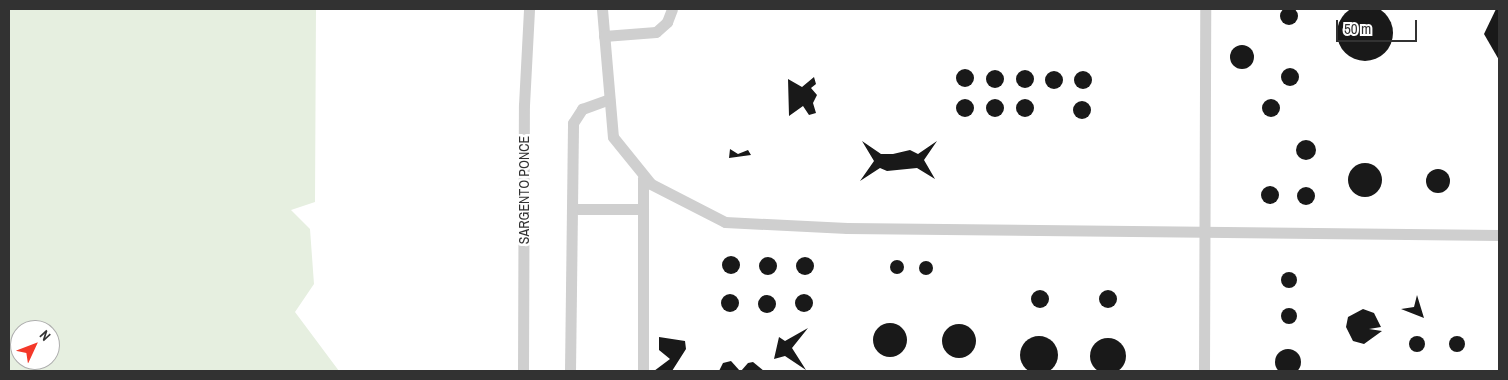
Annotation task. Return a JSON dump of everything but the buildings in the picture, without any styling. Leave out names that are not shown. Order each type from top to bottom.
[{"type":"street","name":"SARGENTO PONCE","points":[[523,371],[524,105],[529,9]]},
{"type":"street","points":[[602,9],[612,138],[643,178],[715,218],[734,224],[1499,235]]},
{"type":"street","points":[[604,36],[656,32],[668,22],[672,9]]},
{"type":"street","points":[[1204,371],[1205,9]]},
{"type":"street","points":[[570,371],[573,123],[587,106],[608,99]]},
{"type":"street","points":[[643,178],[643,371]]},
{"type":"street","points":[[573,209],[643,209]]},
{"type":"green space","points":[[9,9],[316,9],[315,202],[291,210],[310,229],[314,284],[295,312],[339,371],[9,371]]}]
